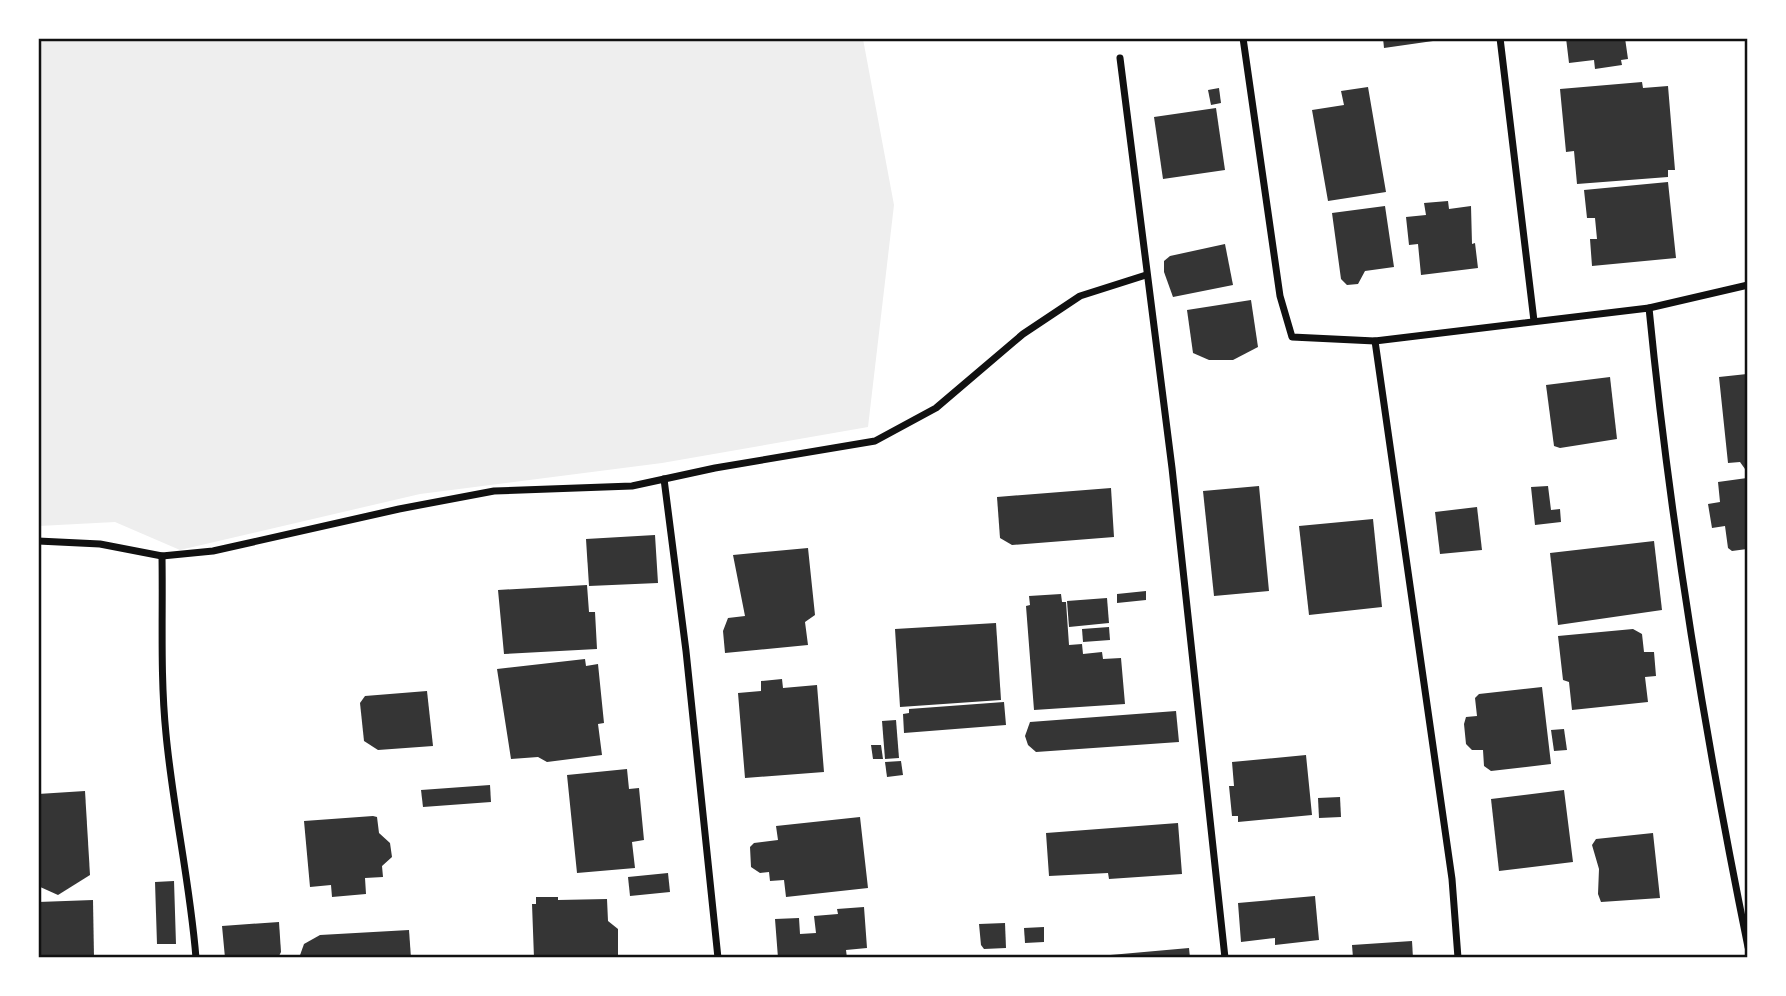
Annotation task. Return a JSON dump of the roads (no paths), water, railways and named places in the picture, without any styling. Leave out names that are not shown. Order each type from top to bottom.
[{"type":"street","points":[[1243,38],[1280,296],[1292,337],[1375,341],[1649,308],[1748,285]]},
{"type":"street","points":[[1500,38],[1534,321]]},
{"type":"street","points":[[1121,58],[1172,468],[1225,957]]},
{"type":"street","points":[[38,541],[100,544],[162,556],[213,551],[399,509],[494,491],[632,486],[875,441],[936,408],[1023,334],[1080,296],[1146,275]]},
{"type":"street","points":[[1649,308],[1662,442],[1688,614],[1717,797],[1748,947]]},
{"type":"street","points":[[1375,341],[1452,879],[1458,957]]},
{"type":"street","points":[[664,479],[686,651],[718,957]]},
{"type":"street","points":[[162,556],[165,729],[173,803],[191,894],[196,957]]}]
